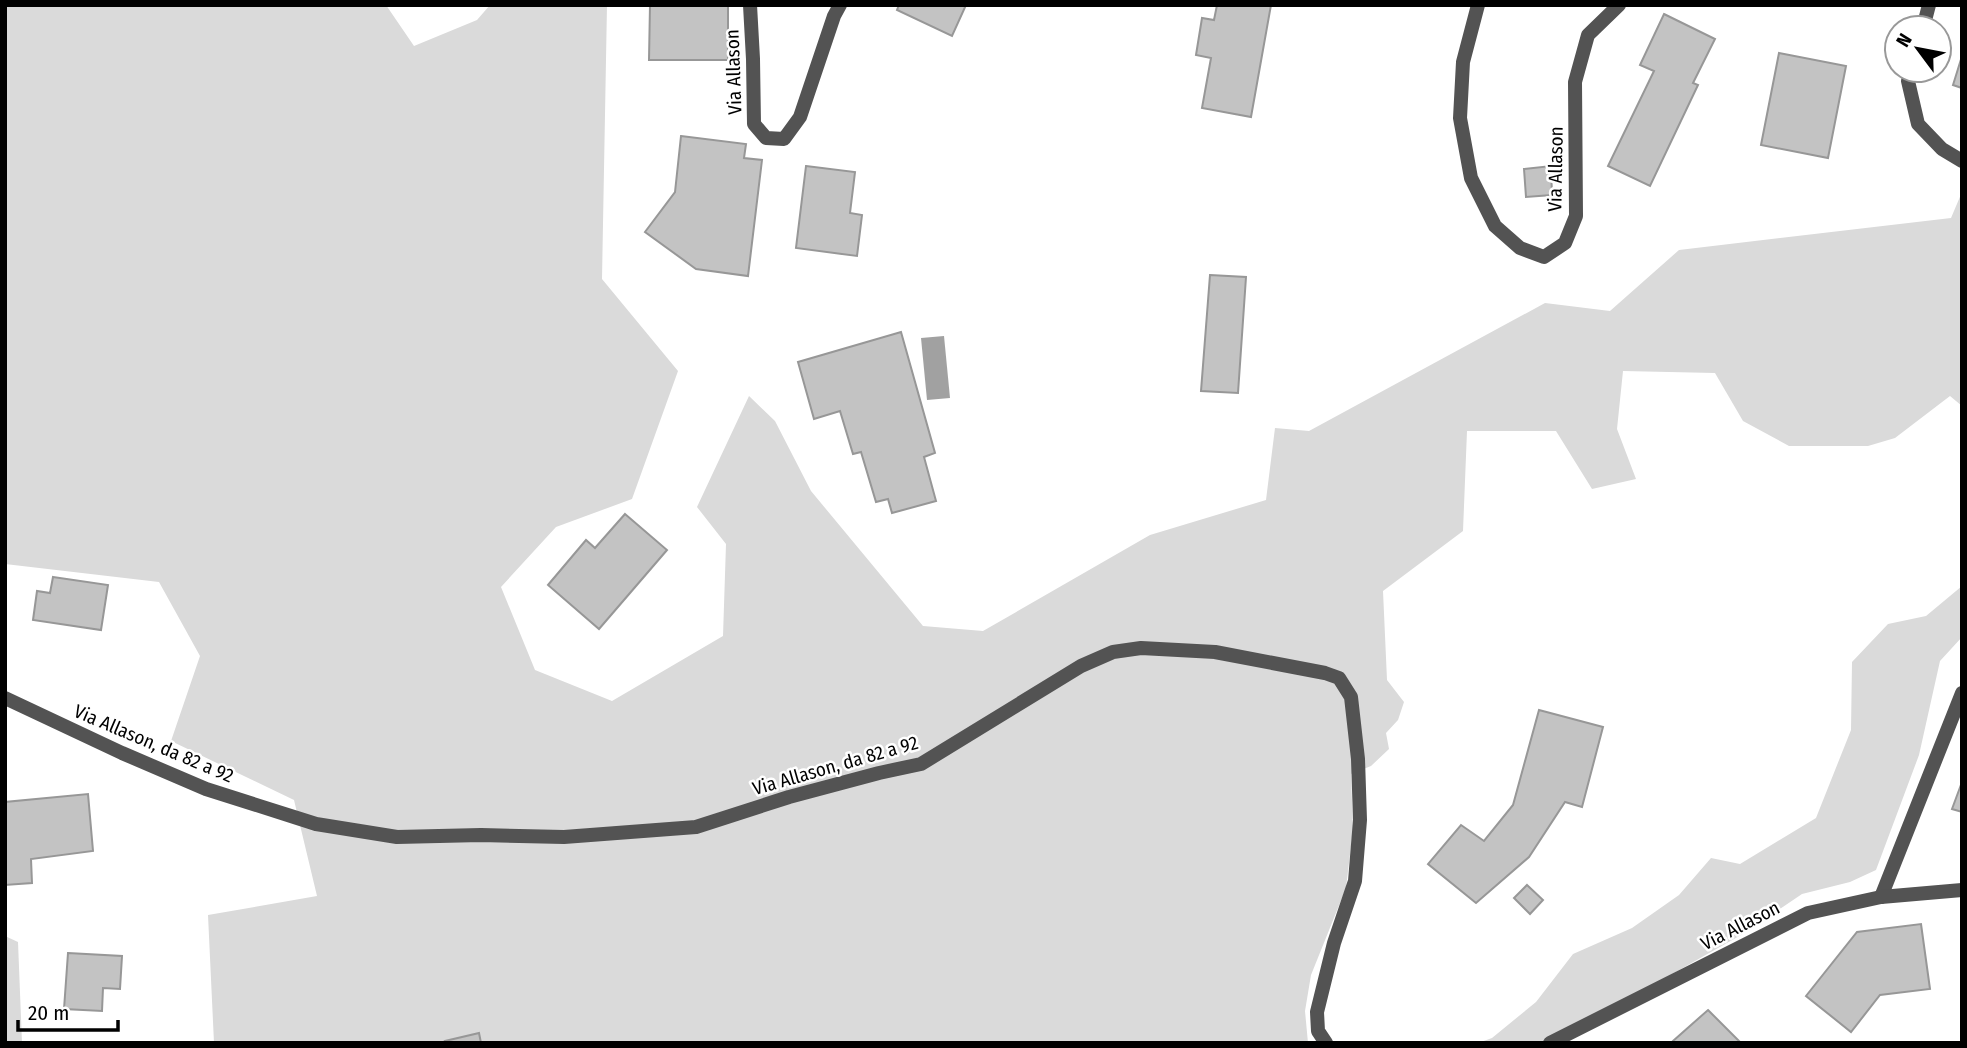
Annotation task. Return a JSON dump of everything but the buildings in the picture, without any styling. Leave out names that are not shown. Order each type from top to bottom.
[{"type":"street","name":"Via Allason","points":[[750,5],[754,124],[766,138],[784,139],[800,117],[840,5]]},
{"type":"street","name":"Via Allason","points":[[1478,5],[1463,62],[1460,118],[1471,178],[1495,226],[1520,248],[1544,257],[1566,243],[1576,216],[1575,82],[1588,35],[1619,5]]},
{"type":"street","points":[[1909,84],[1917,124],[1941,149],[1962,161]]},
{"type":"street","name":"Via Allason, da 82 a 92","points":[[5,698],[206,789],[316,824],[397,837],[564,837],[696,827],[789,797],[920,764],[1081,666],[1113,652],[1141,648],[1215,652],[1325,673],[1339,678],[1351,697],[1358,759],[1360,820],[1356,881],[1334,943],[1317,1012],[1318,1031],[1326,1043]]},
{"type":"street","points":[[1881,897],[1962,693]]},
{"type":"street","name":"Via Allason","points":[[1549,1043],[1808,913],[1881,897],[1962,890]]},
{"type":"shaded area","points":[[5,5],[386,5],[414,46],[477,20],[490,5],[607,5],[602,279],[678,371],[632,499],[556,527],[501,587],[535,670],[612,701],[723,636],[726,544],[697,507],[749,396],[775,421],[811,491],[923,626],[983,631],[1150,535],[1266,500],[1275,428],[1309,431],[1545,303],[1610,311],[1679,250],[1951,218],[1962,192],[1962,406],[1950,396],[1895,438],[1868,446],[1789,446],[1743,421],[1715,373],[1623,371],[1617,429],[1636,479],[1592,489],[1556,431],[1467,431],[1463,531],[1383,591],[1387,680],[1404,702],[1398,720],[1386,733],[1389,749],[1371,766],[1351,774],[1353,829],[1346,888],[1311,975],[1305,1011],[1308,1043],[214,1043],[208,915],[317,896],[294,800],[171,741],[200,656],[159,582],[5,564]]},
{"type":"shaded area","points":[[944,336],[950,398],[927,400],[921,338]]},
{"type":"shaded area","points":[[1962,586],[1962,637],[1940,661],[1919,755],[1876,870],[1850,882],[1802,894],[1741,935],[1612,1008],[1541,1043],[1478,1043],[1492,1038],[1536,1002],[1573,954],[1632,928],[1679,895],[1711,858],[1740,864],[1816,818],[1851,730],[1852,662],[1888,624],[1926,616]]},
{"type":"shaded area","points":[[5,936],[18,942],[22,1043],[5,1043]]}]
